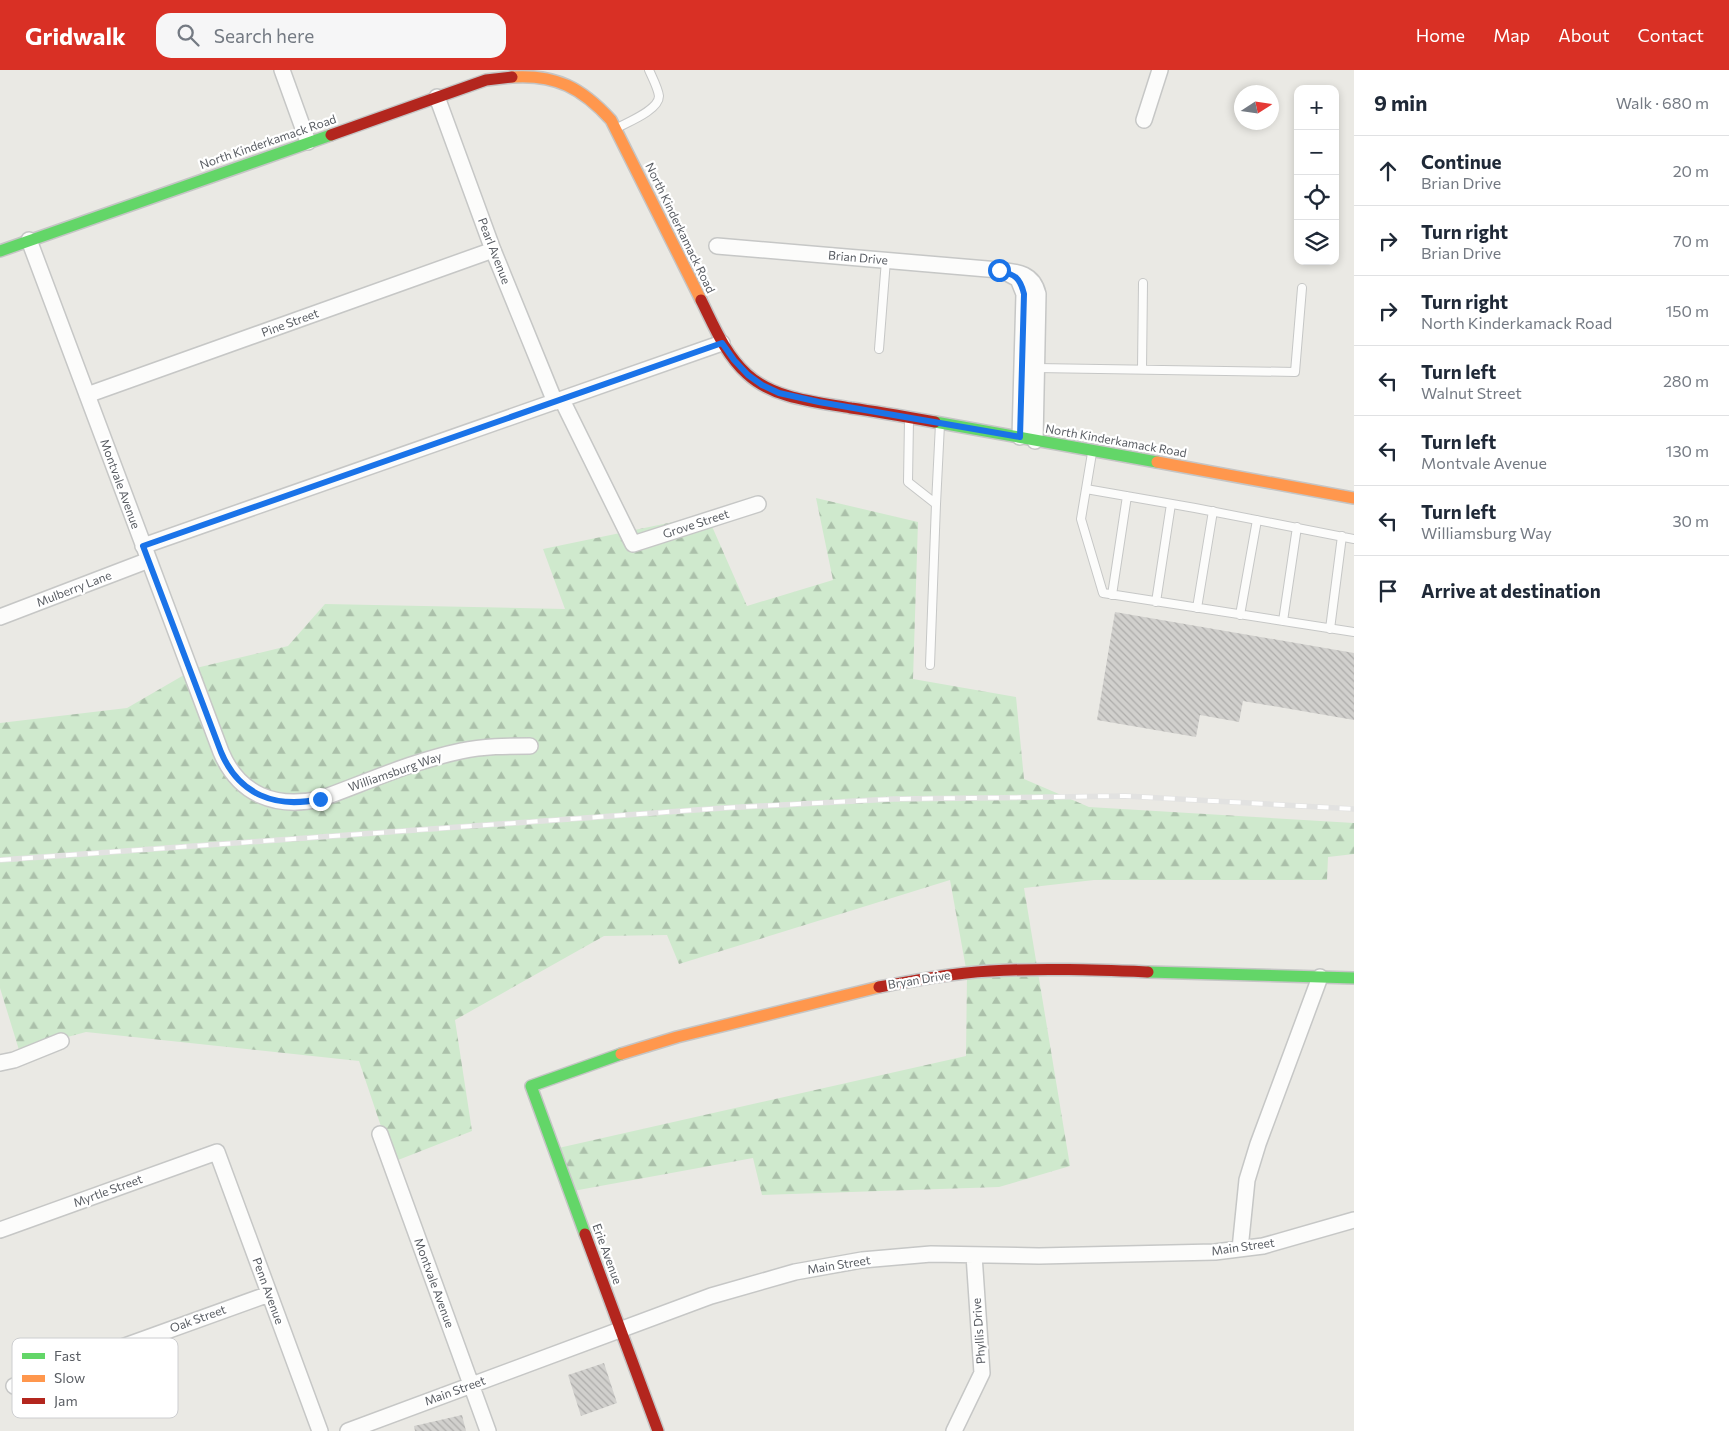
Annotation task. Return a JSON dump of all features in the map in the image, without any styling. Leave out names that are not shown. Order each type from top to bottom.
[{"type":"main road","name":"North Kinderkamack Road","points":[[0,250],[486,80],[503,75],[528,74],[554,78],[572,78],[599,105],[616,129],[709,321],[722,343],[748,375],[762,385],[779,393],[819,402],[940,422],[1354,498]]},
{"type":"main road","name":"Bryan Drive","points":[[532,1086],[611,1057],[685,1034],[874,988],[931,977],[988,971],[1046,969],[1354,978]]},
{"type":"main road","name":"Erie Avenue","points":[[532,1086],[658,1431]]},
{"type":"street","points":[[282,70],[308,142]]},
{"type":"street","points":[[486,80],[507,70]]},
{"type":"street","points":[[1144,120],[1160,70]]},
{"type":"street","name":"Pearl Avenue","points":[[437,97],[493,250],[559,401],[633,544]]},
{"type":"street","name":"Montvale Avenue","points":[[29,240],[224,761],[240,782],[263,796]]},
{"type":"street","name":"Brian Drive","points":[[717,246],[1015,271],[1025,275],[1036,286],[1038,294],[1036,441]]},
{"type":"street","name":"Pine Street","points":[[87,395],[493,250]]},
{"type":"street","name":"Brian Drive","points":[[999,270],[1011,274],[1018,279],[1024,294],[1020,437]]},
{"type":"street","name":"Mulberry Lane","points":[[0,617],[146,553],[722,343]]},
{"type":"street","name":"Grove Street","points":[[633,544],[758,504]]},
{"type":"street","name":"Williamsburg Way","points":[[263,796],[281,802],[304,802],[320,799],[429,759],[472,749],[499,746],[530,746]]},
{"type":"street","points":[[1240,1249],[1247,1180],[1255,1153],[1320,978]]},
{"type":"street","points":[[0,1063],[14,1060],[61,1041]]},
{"type":"street","name":"Montvale Avenue","points":[[380,1134],[488,1431]]},
{"type":"street","name":"Myrtle Street","points":[[0,1230],[217,1152]]},
{"type":"street","name":"Penn Avenue","points":[[217,1152],[320,1431]]},
{"type":"street","name":"Main Street","points":[[348,1431],[711,1296],[795,1272],[862,1260],[931,1254],[1049,1256],[1190,1253],[1240,1249],[1287,1240],[1354,1220]]},
{"type":"street","name":"Phyllis Drive","points":[[954,1431],[982,1373],[974,1255]]},
{"type":"street","name":"Oak Street","points":[[147,1338],[269,1294]]},
{"type":"lane","points":[[616,129],[652,109],[657,102],[659,95],[649,70]]},
{"type":"lane","points":[[879,349],[886,260]]},
{"type":"lane","points":[[1142,283],[1142,369]]},
{"type":"lane","points":[[1037,368],[1295,372],[1302,288]]},
{"type":"lane","points":[[909,418],[908,482],[936,504]]},
{"type":"lane","points":[[930,666],[940,422]]},
{"type":"lane","points":[[1093,451],[1081,519],[1104,593],[1354,632]]},
{"type":"lane","points":[[1086,489],[1354,538]]},
{"type":"lane","points":[[1112,594],[1128,496]]},
{"type":"lane","points":[[1156,602],[1171,504]]},
{"type":"lane","points":[[1197,608],[1213,511]]},
{"type":"lane","points":[[1240,615],[1257,520]]},
{"type":"lane","points":[[1283,622],[1297,528]]},
{"type":"lane","points":[[1330,629],[1342,536]]},
{"type":"green space","points":[[816,498],[918,522],[913,679],[1016,697],[1024,779],[1089,807],[1354,823],[1354,854],[1328,857],[1327,880],[1094,880],[1024,888],[1070,1166],[999,1187],[762,1195],[753,1158],[573,1191],[554,1149],[966,1056],[967,974],[950,880],[679,964],[667,935],[604,936],[455,1020],[472,1131],[393,1162],[359,1061],[86,1032],[19,1050],[0,988],[0,723],[127,708],[196,668],[288,646],[325,604],[565,609],[543,549],[707,515],[747,606],[833,580]]},
{"type":"building","points":[[1115,612],[1354,653],[1354,720],[1243,701],[1239,722],[1200,715],[1196,737],[1097,720]]},
{"type":"building","points":[[604,1363],[617,1403],[581,1416],[568,1375]]},
{"type":"building","points":[[462,1415],[466,1431],[415,1431],[414,1426]]},
{"type":"railway","points":[[0,860],[723,808],[893,799],[1125,796],[1354,809]]},
{"type":"traffic: fast","points":[[0,251],[331,135]]},
{"type":"traffic: fast","points":[[935,422],[1157,462]]},
{"type":"traffic: fast","points":[[1148,972],[1354,978]]},
{"type":"traffic: fast","points":[[585,1234],[531,1086],[621,1054]]},
{"type":"traffic: slow","points":[[512,77],[542,78],[567,85],[589,99],[611,120],[701,300]]},
{"type":"traffic: slow","points":[[1157,462],[1354,498]]},
{"type":"traffic: slow","points":[[621,1054],[677,1037],[879,987]]},
{"type":"traffic: jam","points":[[331,135],[486,80],[512,77]]},
{"type":"traffic: jam","points":[[701,300],[732,358],[747,374],[770,389],[810,401],[935,422]]},
{"type":"traffic: jam","points":[[879,987],[948,975],[990,971],[1049,969],[1148,972]]},
{"type":"traffic: jam","points":[[585,1234],[658,1431]]},
{"type":"route","points":[[320,799],[288,803],[256,794],[240,782],[224,761],[143,546],[722,343],[748,375],[762,385],[779,393],[797,398],[1020,437],[1024,294],[1018,279],[1011,274],[999,270]]}]
